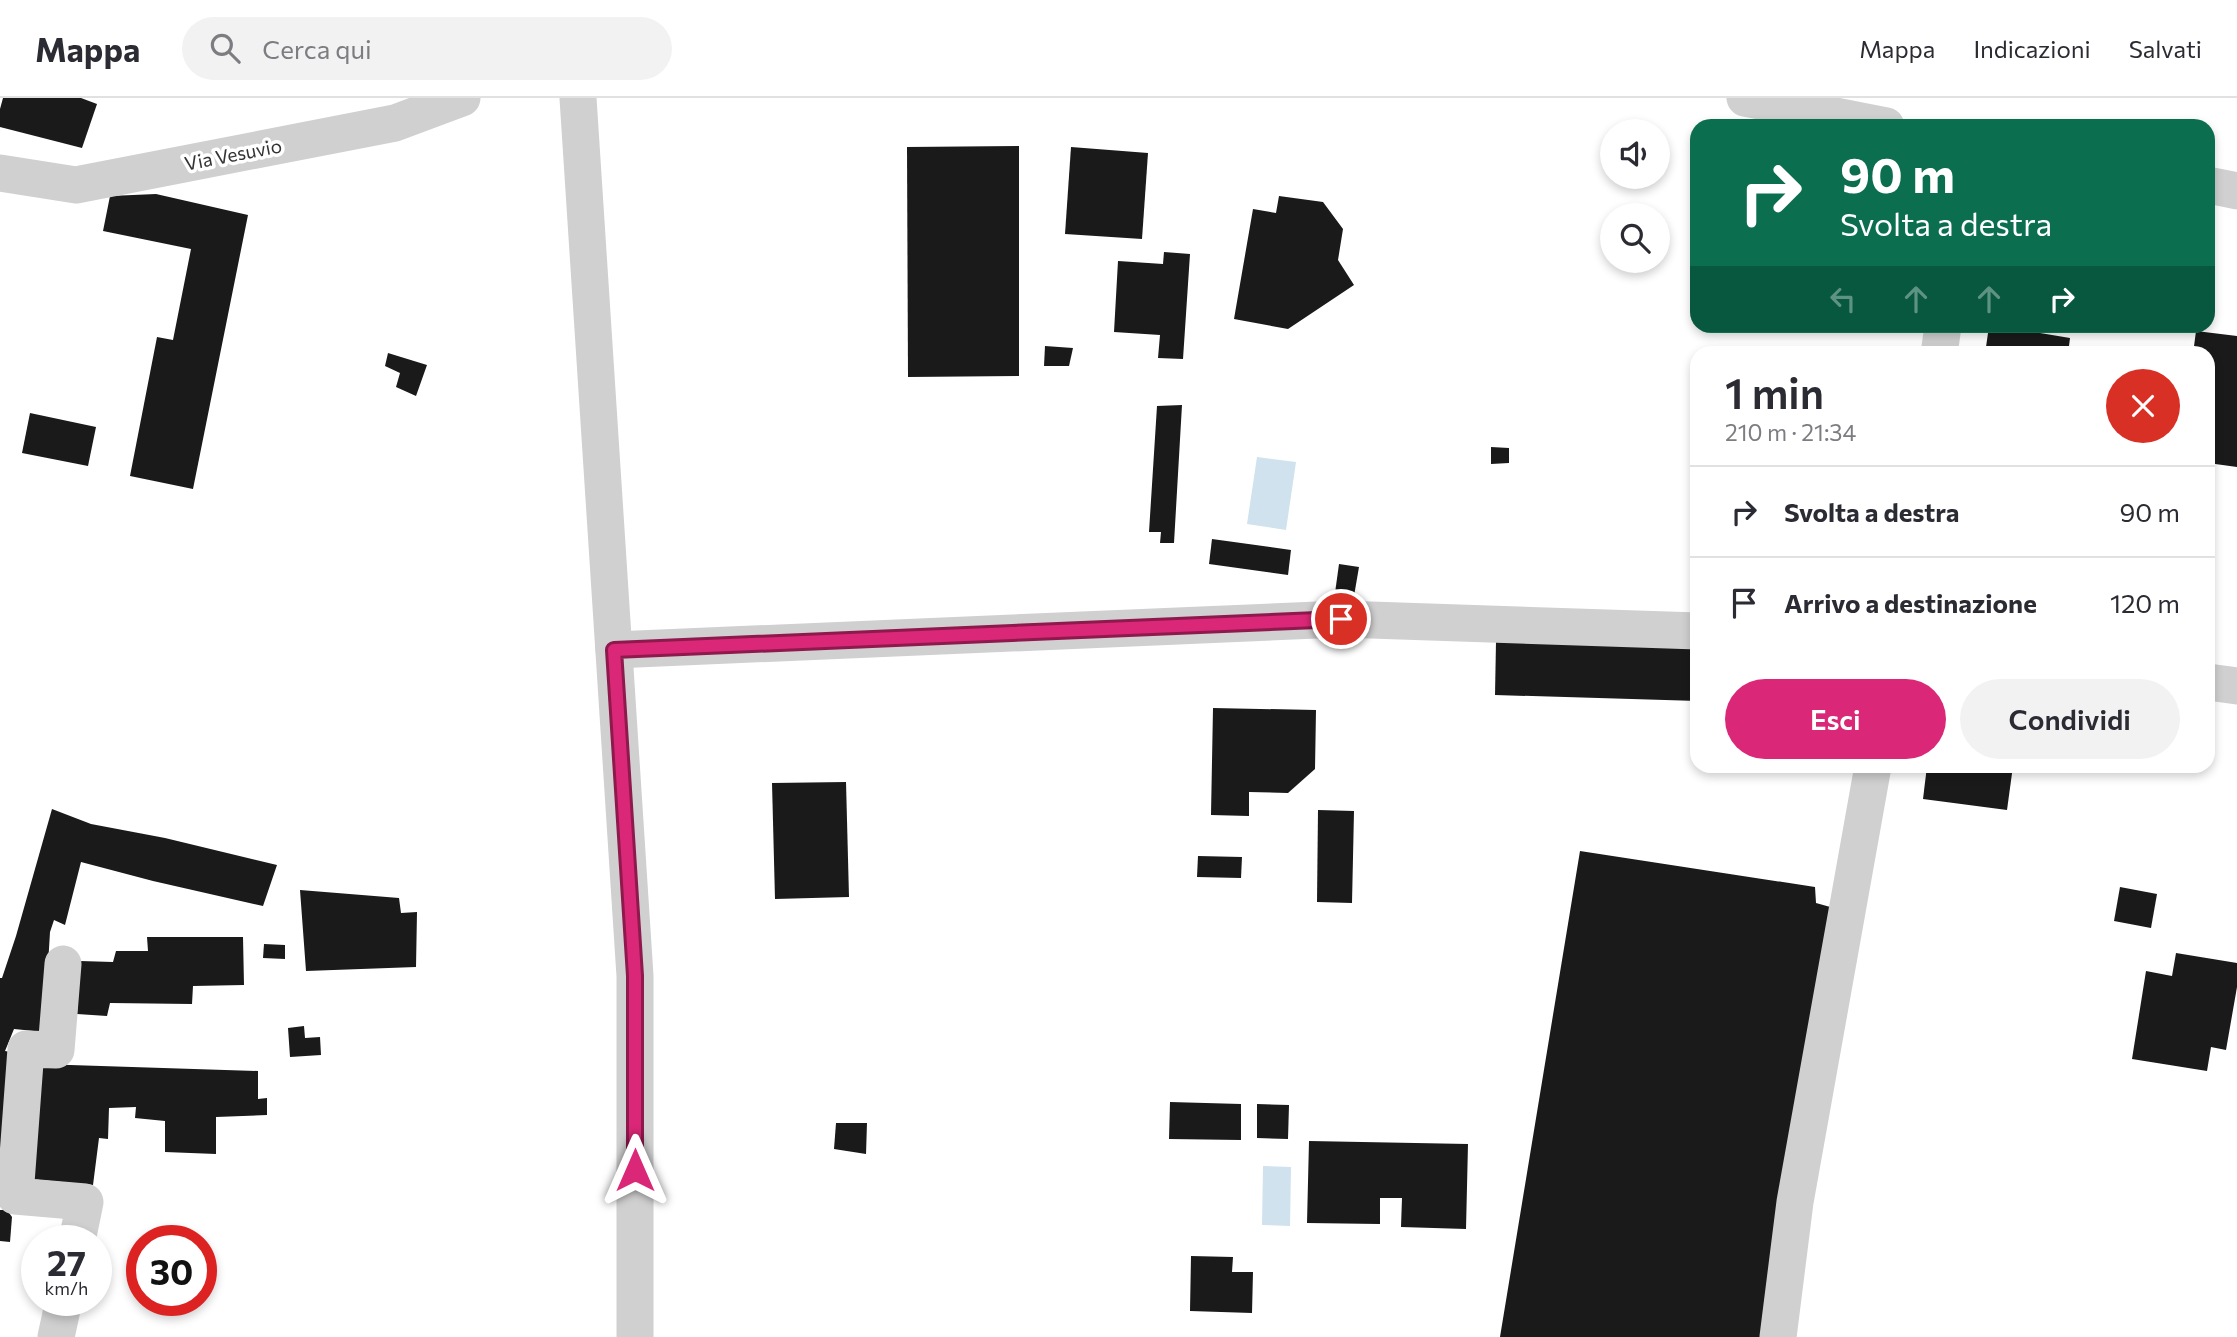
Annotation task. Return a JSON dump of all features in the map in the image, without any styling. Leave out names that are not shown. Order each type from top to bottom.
[{"type":"street","name":"Via Vesuvio","points":[[0,173],[76,185],[395,123],[462,98]]},
{"type":"street","points":[[578,98],[635,976],[635,1337]]},
{"type":"street","points":[[1745,98],[1851,119]]},
{"type":"street","points":[[2215,187],[2237,191]]},
{"type":"street","points":[[614,650],[1341,619],[1690,631]]},
{"type":"street","points":[[2215,683],[2237,686]]},
{"type":"street","points":[[1778,1337],[1796,1202],[1872,773]]},
{"type":"street","points":[[63,964],[57,1050],[26,1049],[15,1196],[85,1202],[80,1225]]},
{"type":"street","points":[[57,1337],[61,1316]]},
{"type":"water","points":[[1257,457],[1296,462],[1286,530],[1247,524]]},
{"type":"water","points":[[1263,1166],[1291,1167],[1290,1226],[1262,1225]]},
{"type":"building","points":[[3,98],[81,98],[97,104],[82,148],[0,127]]},
{"type":"building","points":[[1019,146],[1019,376],[908,377],[907,147]]},
{"type":"building","points":[[1071,147],[1148,153],[1142,239],[1065,234]]},
{"type":"building","points":[[156,194],[248,215],[193,489],[130,476],[157,337],[173,340],[191,249],[103,231],[110,196]]},
{"type":"building","points":[[1279,196],[1323,202],[1343,229],[1338,260],[1354,285],[1288,329],[1234,319],[1253,209],[1276,213]]},
{"type":"building","points":[[1164,252],[1190,254],[1183,359],[1158,358],[1160,335],[1114,332],[1118,261],[1163,264]]},
{"type":"building","points":[[1988,333],[2040,333],[2070,338],[2069,346],[1986,346]]},
{"type":"building","points":[[2196,333],[2237,336],[2237,467],[2215,464],[2215,346],[2194,346]]},
{"type":"building","points":[[1045,346],[1073,348],[1069,366],[1044,366]]},
{"type":"building","points":[[388,353],[427,365],[416,396],[396,387],[400,373],[385,366]]},
{"type":"building","points":[[1182,405],[1174,543],[1160,543],[1161,532],[1149,532],[1157,406]]},
{"type":"building","points":[[30,413],[96,427],[88,466],[22,453]]},
{"type":"building","points":[[1491,447],[1509,448],[1509,463],[1491,464]]},
{"type":"building","points":[[1212,539],[1291,550],[1288,575],[1209,564]]},
{"type":"building","points":[[1339,564],[1359,567],[1354,596],[1335,593]]},
{"type":"building","points":[[1496,642],[1690,647],[1690,701],[1495,695]]},
{"type":"building","points":[[1213,708],[1316,710],[1315,769],[1288,793],[1249,792],[1249,816],[1211,815]]},
{"type":"building","points":[[1926,773],[2012,773],[2007,810],[1923,799]]},
{"type":"building","points":[[846,782],[849,897],[775,899],[772,783]]},
{"type":"building","points":[[52,809],[91,824],[165,838],[277,865],[263,906],[81,862],[65,925],[54,920],[50,932],[44,1032],[14,1029],[5,1051],[16,1053],[0,1189],[0,978],[16,936]]},
{"type":"building","points":[[1318,810],[1354,811],[1352,903],[1317,902]]},
{"type":"building","points":[[1580,851],[1815,887],[1816,903],[1841,910],[1774,1337],[1500,1337]]},
{"type":"building","points":[[1198,856],[1242,857],[1241,878],[1197,877]]},
{"type":"building","points":[[2120,887],[2157,894],[2151,928],[2114,921]]},
{"type":"building","points":[[300,890],[399,898],[401,913],[417,912],[416,967],[306,971]]},
{"type":"building","points":[[147,937],[243,937],[244,985],[193,986],[192,1004],[110,1003],[107,1016],[77,1014],[80,961],[113,962],[116,951],[148,951]]},
{"type":"building","points":[[264,944],[285,945],[285,959],[263,958]]},
{"type":"building","points":[[2176,953],[2237,963],[2237,987],[2226,1050],[2211,1047],[2207,1071],[2132,1059],[2146,971],[2172,976]]},
{"type":"building","points":[[304,1026],[305,1038],[320,1037],[321,1055],[290,1057],[288,1028]]},
{"type":"building","points":[[39,1064],[258,1071],[258,1099],[267,1098],[267,1115],[216,1117],[216,1154],[165,1152],[165,1121],[135,1118],[136,1107],[109,1108],[108,1139],[99,1138],[93,1185],[30,1179]]},
{"type":"building","points":[[1170,1102],[1241,1104],[1241,1140],[1169,1139]]},
{"type":"building","points":[[1257,1104],[1289,1105],[1288,1139],[1257,1138]]},
{"type":"building","points":[[836,1123],[867,1123],[866,1154],[834,1149]]},
{"type":"building","points":[[1309,1141],[1468,1144],[1466,1229],[1401,1227],[1402,1198],[1380,1198],[1380,1224],[1307,1223]]},
{"type":"building","points":[[0,1210],[7,1210],[12,1217],[10,1242],[0,1241]]},
{"type":"building","points":[[1191,1256],[1233,1257],[1232,1272],[1253,1272],[1252,1313],[1190,1311]]},
{"type":"route","points":[[635,1170],[635,976],[614,650],[1341,619]]}]
